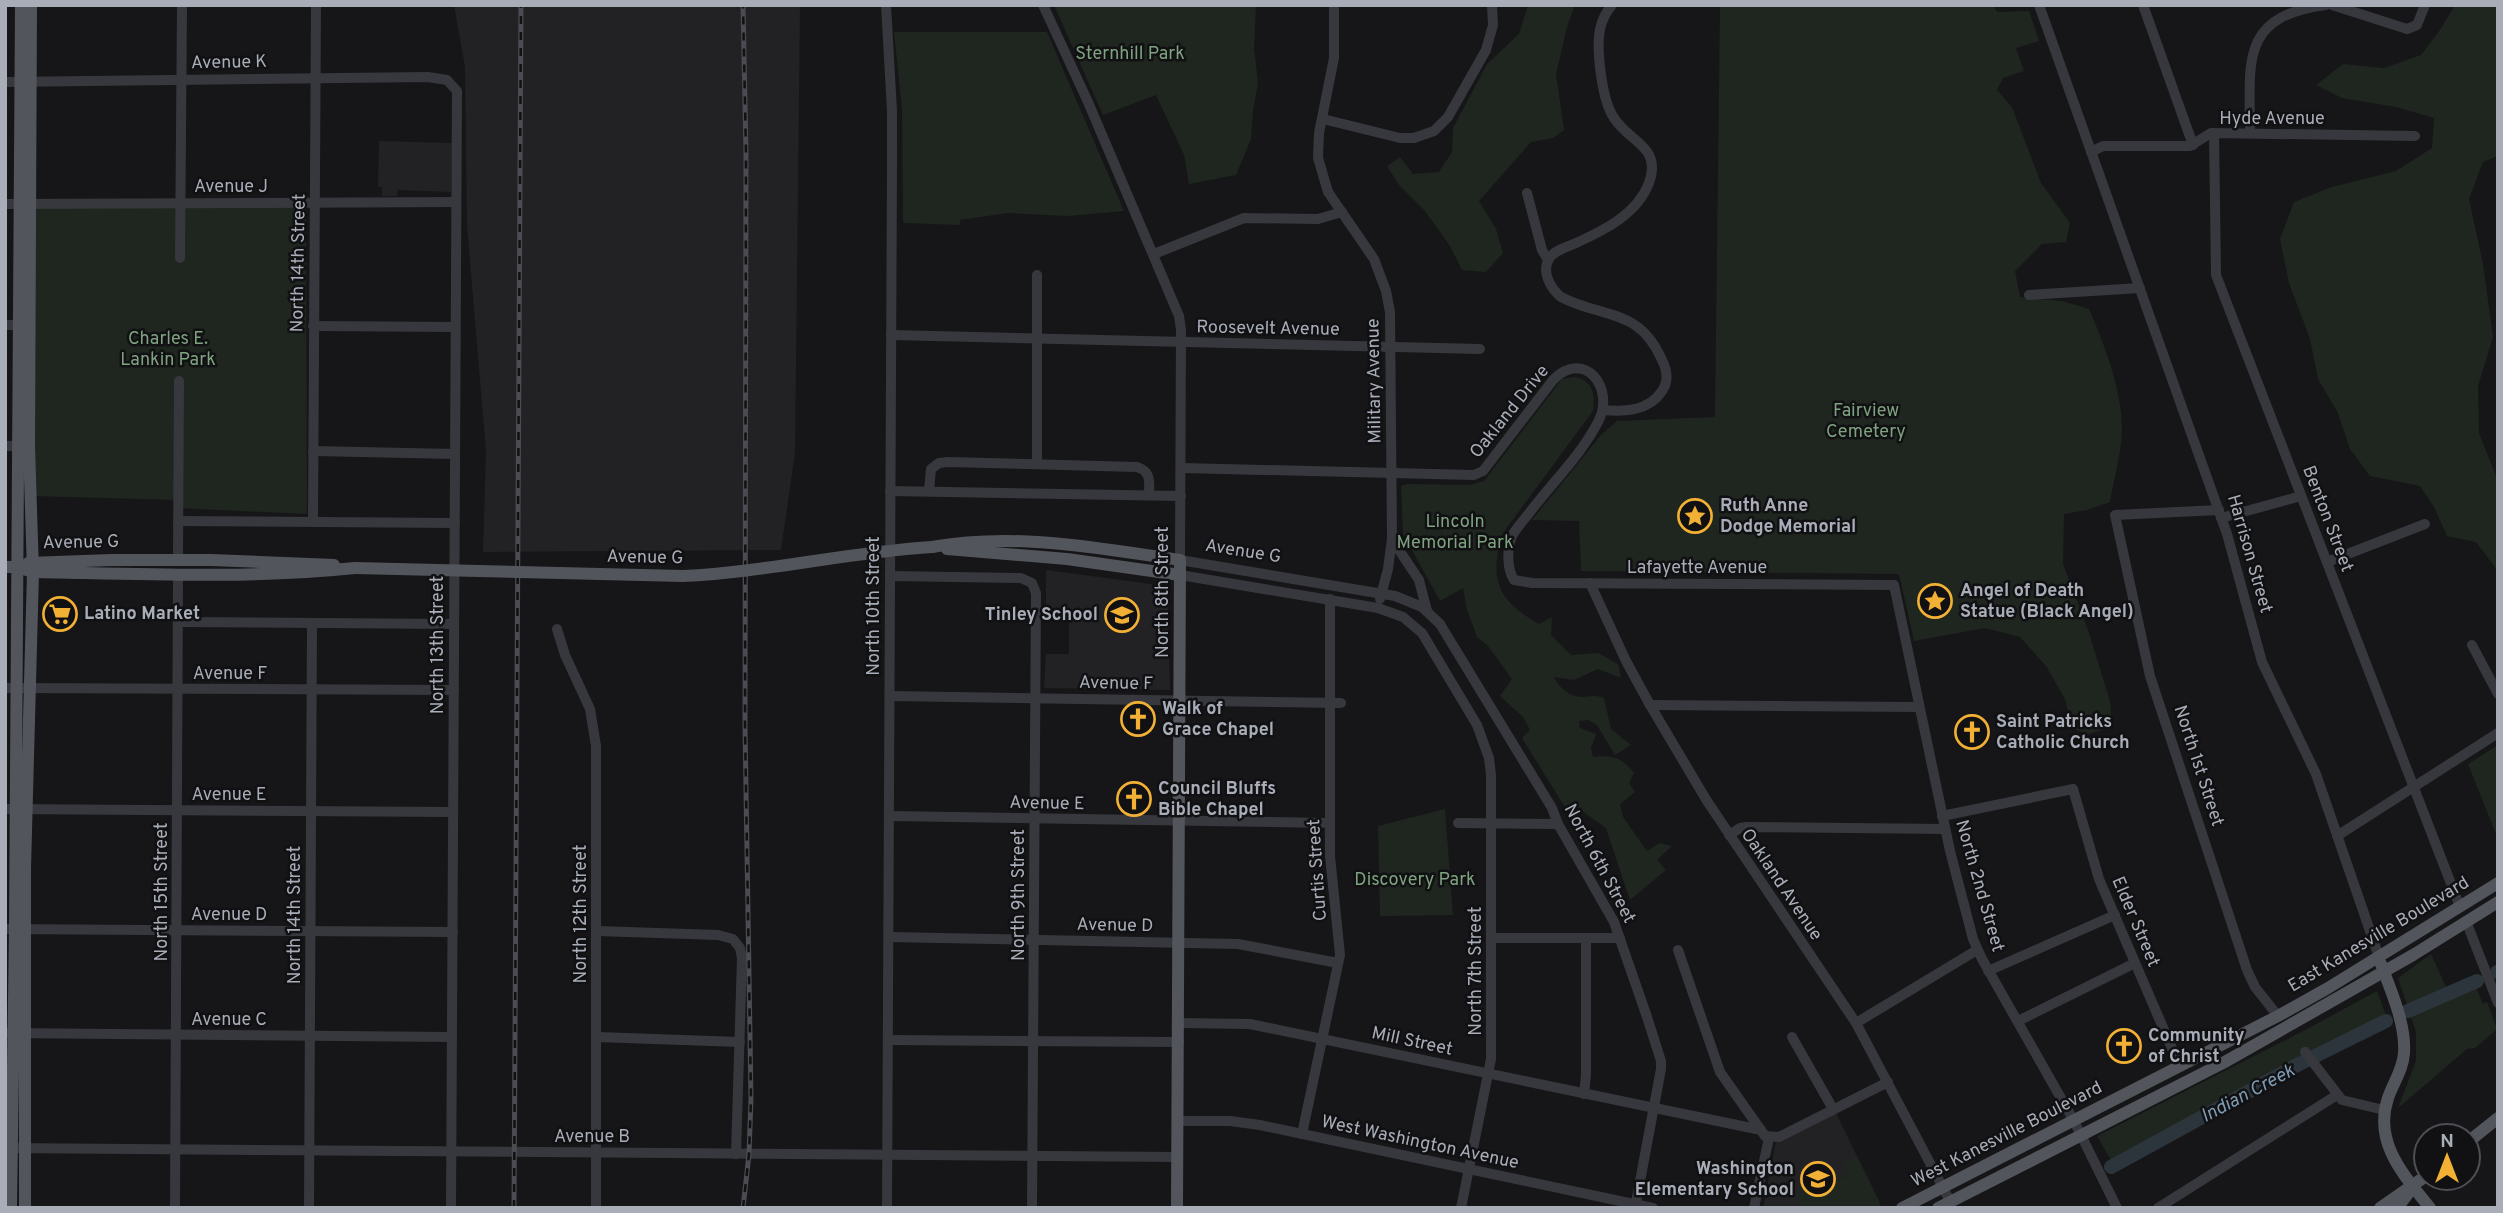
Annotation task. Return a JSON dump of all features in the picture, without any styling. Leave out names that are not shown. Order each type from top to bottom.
[{"type":"main road","points":[[21,5],[26,82]]},
{"type":"main road","points":[[11,1208],[8,1148],[15,1033],[17,688],[11,567],[24,325],[26,82],[31,5]]},
{"type":"main road","points":[[17,446],[33,567],[17,688]]},
{"type":"main road","name":"Avenue G","points":[[11,567],[178,560],[301,562],[355,568],[683,576],[728,573],[871,552],[980,541],[1034,541],[1180,560]]},
{"type":"main road","name":"Avenue G","points":[[932,547],[1055,558],[1180,575]]},
{"type":"main road","name":"North 8th Street","points":[[1177,1208],[1180,560]]},
{"type":"main road","name":"Avenue G","points":[[33,567],[178,576],[299,574],[355,568]]},
{"type":"main road","name":"East Kanesville Boulevard","points":[[2282,1022],[2379,957],[2498,883]]},
{"type":"main road","name":"East Kanesville Boulevard","points":[[2282,1022],[2384,971],[2498,902]]},
{"type":"main road","name":"Harrison Street","points":[[2379,957],[2403,1030],[2404,1054],[2402,1068],[2384,1110]]},
{"type":"main road","name":"West Kanesville Boulevard","points":[[1902,1208],[2180,1068],[2282,1022]]},
{"type":"main road","name":"West Kanesville Boulevard","points":[[1938,1208],[2223,1063],[2282,1022]]},
{"type":"main road","points":[[15,1033],[26,1148],[25,1208]]},
{"type":"main road","points":[[2384,1110],[2389,1151],[2412,1185]]},
{"type":"main road","points":[[2482,1131],[2498,1118]]},
{"type":"main road","points":[[2380,1208],[2395,1195],[2412,1186]]},
{"type":"main road","points":[[2398,1208],[2412,1187]]},
{"type":"main road","points":[[2418,1192],[2430,1208]]},
{"type":"street","points":[[180,258],[182,5]]},
{"type":"street","name":"North 14th Street","points":[[313,521],[316,5]]},
{"type":"street","name":"North 10th Street","points":[[886,5],[892,111],[887,1208]]},
{"type":"street","name":"North 8th Street","points":[[1043,5],[1177,308],[1181,342],[1180,560]]},
{"type":"street","name":"Military Avenue","points":[[1334,5],[1334,58],[1318,149],[1320,169],[1328,191],[1366,246],[1381,275],[1390,312],[1392,538],[1378,608]]},
{"type":"street","points":[[1323,119],[1400,138],[1414,138],[1434,131],[1448,117],[1486,50],[1493,25],[1492,5]]},
{"type":"street","points":[[1548,260],[1557,251],[1601,232],[1625,215],[1642,198],[1651,177],[1652,165],[1647,150],[1615,120],[1606,99],[1599,38],[1604,17],[1612,5]]},
{"type":"street","name":"Harrison Street","points":[[2039,5],[2220,514],[2262,662],[2305,749],[2379,957]]},
{"type":"street","points":[[2143,5],[2193,145]]},
{"type":"street","points":[[2250,133],[2250,70],[2254,50],[2272,23],[2283,15],[2301,8],[2331,5],[2407,29],[2417,25],[2426,5]]},
{"type":"street","name":"Avenue K","points":[[5,82],[428,77],[452,83]]},
{"type":"street","name":"North 13th Street","points":[[451,1208],[458,98],[452,83]]},
{"type":"street","name":"Hyde Avenue","points":[[2091,152],[2103,146],[2193,145],[2214,133],[2415,136]]},
{"type":"street","name":"Benton Street","points":[[2214,133],[2216,275],[2460,907]]},
{"type":"street","points":[[1527,193],[1542,250],[1548,260],[1547,278],[1555,292],[1568,301],[1629,321],[1651,340],[1666,369],[1665,386],[1648,404],[1636,409],[1603,410]]},
{"type":"street","name":"Avenue J","points":[[5,204],[456,202]]},
{"type":"street","points":[[1154,254],[1244,218],[1318,219],[1342,212]]},
{"type":"street","points":[[1037,275],[1037,464]]},
{"type":"street","points":[[2029,295],[2140,288]]},
{"type":"street","points":[[5,325],[24,325]]},
{"type":"street","points":[[313,326],[455,327]]},
{"type":"street","name":"Roosevelt Avenue","points":[[891,335],[1480,349]]},
{"type":"street","name":"Oakland Drive","points":[[1182,468],[1478,474],[1553,380],[1567,370],[1573,368],[1586,371],[1597,379],[1604,397],[1603,410]]},
{"type":"street","points":[[178,560],[179,381]]},
{"type":"street","name":"Lafayette Avenue","points":[[1603,410],[1584,445],[1513,535],[1510,568],[1511,575],[1518,583],[1894,586]]},
{"type":"street","points":[[313,450],[455,454]]},
{"type":"street","points":[[929,491],[931,470],[943,462],[1137,467],[1149,475],[1149,495]]},
{"type":"street","points":[[890,491],[1181,496]]},
{"type":"street","points":[[2220,514],[2301,496]]},
{"type":"street","name":"North 1st Street","points":[[2220,514],[2115,515],[2150,676],[2247,970],[2255,987],[2282,1022]]},
{"type":"street","points":[[178,521],[455,523]]},
{"type":"street","points":[[2327,562],[2426,524]]},
{"type":"street","points":[[1392,538],[1419,580],[1427,611]]},
{"type":"street","name":"Avenue G","points":[[1180,560],[1382,593]]},
{"type":"street","name":"Avenue G","points":[[1180,575],[1378,608]]},
{"type":"street","name":"North 15th Street","points":[[175,1208],[178,576]]},
{"type":"street","name":"North 9th Street","points":[[890,576],[1021,578],[1031,583],[1036,593],[1032,1208]]},
{"type":"street","name":"Oakland Avenue","points":[[1590,583],[1626,661],[1650,705],[1729,835],[1856,1023],[1950,1202]]},
{"type":"street","name":"North 2nd Street","points":[[1894,586],[1942,816],[1977,950],[2074,1121],[2117,1208]]},
{"type":"street","name":"North 6th Street","points":[[1382,593],[1404,598],[1427,611],[1447,634],[1552,808],[1558,824],[1607,907],[1620,938],[1661,1061],[1636,1206]]},
{"type":"street","name":"Curtis Street","points":[[1302,1134],[1340,946],[1331,876],[1330,599]]},
{"type":"street","name":"North 7th Street","points":[[1378,608],[1404,617],[1422,633],[1477,725],[1490,765],[1491,1059],[1461,1208]]},
{"type":"street","points":[[178,622],[454,624]]},
{"type":"street","name":"North 14th Street","points":[[309,1208],[312,623]]},
{"type":"street","name":"North 12th Street","points":[[557,629],[565,655],[590,709],[595,731],[596,1208]]},
{"type":"street","points":[[2472,645],[2498,694]]},
{"type":"street","name":"Avenue F","points":[[17,688],[454,690]]},
{"type":"street","name":"Avenue F","points":[[890,696],[1341,703]]},
{"type":"street","points":[[1650,705],[1919,707]]},
{"type":"street","points":[[2337,836],[2498,733]]},
{"type":"street","name":"Elder Street","points":[[1942,816],[2070,789],[2074,791],[2094,864],[2180,1068]]},
{"type":"street","name":"Avenue E","points":[[16,809],[452,812]]},
{"type":"street","name":"Avenue E","points":[[890,816],[1330,823]]},
{"type":"street","points":[[1458,823],[1558,824]]},
{"type":"street","points":[[1729,835],[1747,827],[1945,829]]},
{"type":"street","points":[[1988,971],[2115,915]]},
{"type":"street","points":[[2466,921],[2498,1003]]},
{"type":"street","name":"Avenue D","points":[[15,929],[453,932]]},
{"type":"street","points":[[597,931],[718,935],[733,939],[737,943],[742,958],[736,1154]]},
{"type":"street","name":"Avenue D","points":[[889,937],[1238,944],[1338,962]]},
{"type":"street","points":[[1492,937],[1620,938]]},
{"type":"street","points":[[1584,1094],[1586,938]]},
{"type":"street","points":[[1678,950],[1720,1072],[1765,1134],[1779,1137],[1888,1082]]},
{"type":"street","points":[[1856,1023],[1977,950]]},
{"type":"street","points":[[2018,1021],[2135,962]]},
{"type":"street","name":"Mill Street","points":[[1179,1023],[1250,1024],[1765,1134]]},
{"type":"street","name":"Avenue C","points":[[15,1033],[452,1037]]},
{"type":"street","points":[[597,1037],[740,1042]]},
{"type":"street","points":[[1792,1037],[1833,1109]]},
{"type":"street","points":[[889,1040],[1179,1042]]},
{"type":"street","points":[[2308,1057],[2337,1095],[2350,1103],[2384,1110]]},
{"type":"street","points":[[2158,1208],[2337,1095]]},
{"type":"street","name":"West Washington Avenue","points":[[1178,1121],[1240,1122],[1653,1208]]},
{"type":"street","points":[[1754,1208],[1765,1134]]},
{"type":"street","name":"Avenue B","points":[[8,1148],[1178,1157]]},
{"type":"shaded area","points":[[454,5],[800,5],[795,453],[781,550],[483,552],[486,450],[467,227],[465,67]]},
{"type":"shaded area","points":[[379,141],[452,143],[451,192],[398,190],[397,196],[382,196],[382,187],[378,187]]},
{"type":"shaded area","points":[[1046,570],[1151,584],[1165,590],[1168,605],[1170,690],[1044,688],[1046,654],[1069,654],[1069,613],[1046,612]]},
{"type":"shaded area","name":"Washington Elementary School","points":[[1836,1113],[1882,1208],[1763,1208],[1776,1141]]},
{"type":"green space","name":"Sternhill Park","points":[[1054,5],[1256,5],[1254,48],[1258,83],[1251,139],[1236,175],[1189,184],[1184,155],[1156,95],[1103,115]]},
{"type":"green space","points":[[1528,5],[1575,5],[1556,74],[1564,130],[1553,138],[1531,142],[1479,201],[1496,229],[1503,253],[1486,272],[1462,270],[1450,246],[1425,211],[1399,185],[1387,166],[1400,157],[1413,174],[1439,172],[1452,152],[1453,128],[1487,64],[1519,34]]},
{"type":"green space","name":"Fairview Cemetery","points":[[1720,5],[1993,5],[1997,12],[2029,11],[2039,41],[2016,48],[2024,71],[2003,78],[1997,90],[2012,107],[2041,183],[2070,223],[2066,242],[2042,244],[2015,271],[2020,297],[2062,301],[2089,309],[2112,368],[2121,416],[2120,449],[2110,502],[2064,514],[2063,564],[2088,630],[2110,701],[2112,727],[2089,734],[2073,729],[2065,699],[2046,666],[2020,637],[1985,628],[1914,641],[1899,574],[1581,571],[1579,521],[1532,520],[1601,435],[1617,421],[1715,417]]},
{"type":"green space","points":[[2455,5],[2498,5],[2498,156],[2483,162],[2469,199],[2483,264],[2493,337],[2478,386],[2479,433],[2498,481],[2498,571],[2476,542],[2447,536],[2434,507],[2420,486],[2370,476],[2350,449],[2338,413],[2318,379],[2310,339],[2289,283],[2280,239],[2294,202],[2332,187],[2396,171],[2432,148],[2434,118],[2396,107],[2342,98],[2316,85],[2343,64],[2384,68],[2421,55]]},
{"type":"green space","points":[[894,32],[1047,32],[1124,211],[1068,216],[1008,213],[960,220],[960,225],[903,223],[902,108]]},
{"type":"green space","name":"Charles E. Lankin Park","points":[[306,202],[307,514],[178,508],[178,500],[31,496],[30,204]]},
{"type":"green space","name":"Lincoln Memorial Park","points":[[1575,377],[1590,385],[1594,400],[1593,411],[1503,533],[1497,576],[1500,587],[1514,607],[1539,624],[1552,617],[1551,635],[1571,655],[1598,653],[1618,664],[1621,678],[1598,669],[1574,680],[1554,677],[1560,686],[1572,695],[1604,698],[1611,729],[1631,745],[1615,755],[1597,725],[1588,720],[1579,721],[1580,728],[1596,734],[1591,748],[1593,757],[1616,758],[1634,773],[1629,783],[1635,792],[1620,804],[1623,817],[1647,851],[1660,843],[1672,846],[1657,860],[1666,870],[1630,900],[1606,828],[1582,811],[1566,809],[1522,738],[1530,730],[1524,718],[1500,696],[1512,679],[1488,646],[1477,637],[1467,610],[1463,588],[1440,601],[1403,534],[1401,486],[1470,485],[1484,481],[1562,379]]},
{"type":"green space","points":[[2498,745],[2498,839],[2468,764]]},
{"type":"green space","name":"Discovery Park","points":[[1445,809],[1453,915],[1380,916],[1378,826]]},
{"type":"green space","points":[[2431,954],[2446,987],[2472,978],[2483,1004],[2487,1002],[2497,1029],[2475,1048],[2467,1049],[2398,1108],[2416,1061],[2416,1032],[2398,978]]},
{"type":"green space","points":[[2377,991],[2389,1024],[2316,1053],[2116,1169],[2097,1136]]},
{"type":"green space","points":[[1857,1156],[1880,1203],[1869,1208],[1797,1208],[1804,1173],[1811,1173],[1818,1189],[1848,1176],[1842,1163]]},
{"type":"waterway","name":"Indian Creek","points":[[2408,1011],[2477,981]]},
{"type":"waterway","name":"Indian Creek","points":[[2111,1167],[2299,1064],[2386,1021]]},
{"type":"railway","points":[[514,1208],[521,5]]},
{"type":"railway","points":[[743,5],[746,153],[745,727],[751,1099],[743,1208]]},
{"type":"place","name":"Ruth Anne Dodge Memorial","points":[[1695,516]]},
{"type":"place","name":"Angel of Death Statue (Black Angel)","points":[[1935,601]]},
{"type":"place","name":"Latino Market","points":[[60,614]]},
{"type":"place","name":"Tinley School","points":[[1122,615]]},
{"type":"place","name":"Walk of Grace Chapel","points":[[1138,719]]},
{"type":"place","name":"Saint Patricks Catholic Church","points":[[1972,732]]},
{"type":"place","name":"Council Bluffs Bible Chapel","points":[[1134,799]]},
{"type":"place","name":"Community of Christ","points":[[2124,1046]]},
{"type":"place","name":"Washington Elementary School","points":[[1818,1179]]}]
